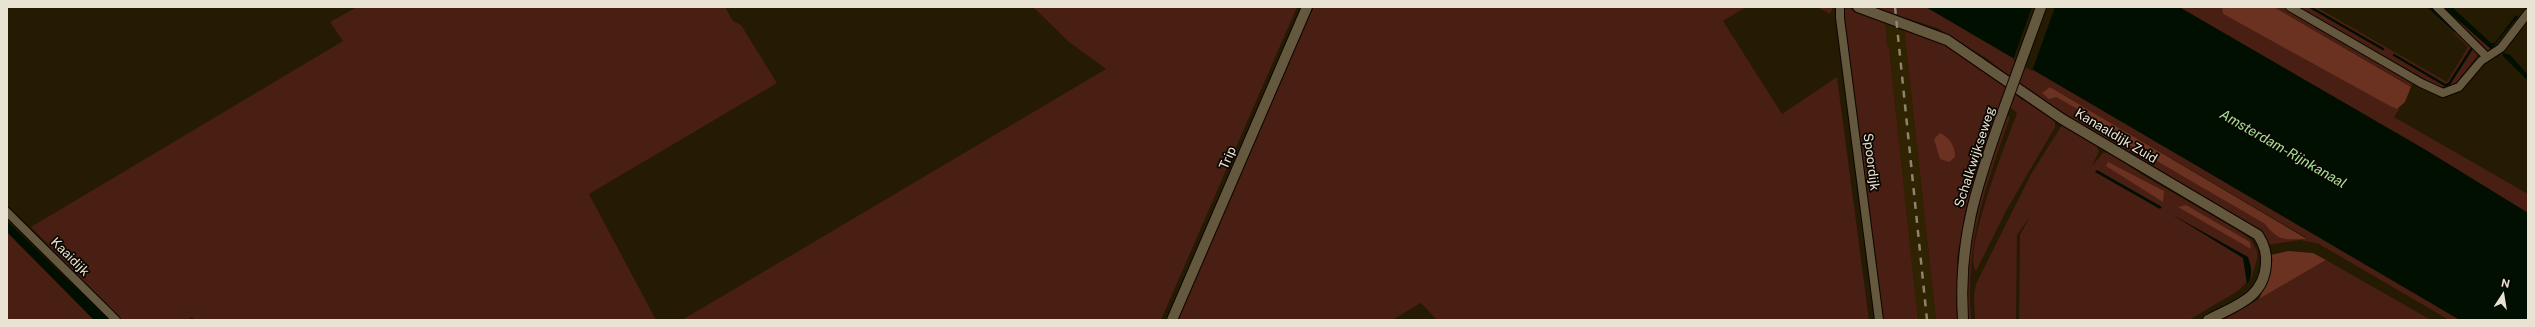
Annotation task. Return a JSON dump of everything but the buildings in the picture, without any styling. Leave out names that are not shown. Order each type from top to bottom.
[{"type":"street","name":"Trip","points":[[1172,320],[1307,7]]},
{"type":"street","name":"Spoordijk","points":[[1840,7],[1840,18],[1879,320]]},
{"type":"street","name":"Kanaaldijk Zuid","points":[[1858,7],[1947,40],[2062,119],[2258,235],[2264,246],[2266,263],[2265,276],[2259,290],[2208,320]]},
{"type":"street","name":"Schalkwijkseweg","points":[[1963,320],[1963,258],[1971,209],[2002,114],[2041,7]]},
{"type":"street","points":[[2290,7],[2443,93],[2459,87],[2481,61],[2501,48],[2528,13]]},
{"type":"street","points":[[2437,7],[2487,57]]},
{"type":"street","name":"Kaaidijk","points":[[7,212],[116,320]]},
{"type":"shaded area","points":[[357,7],[725,7],[733,21],[741,25],[777,83],[589,194],[656,320],[194,320],[192,317],[187,320],[121,320],[31,227],[343,41],[330,22]]},
{"type":"shaded area","points":[[1033,7],[1297,7],[1161,320],[682,320],[1106,69],[1069,42]]},
{"type":"shaded area","points":[[1311,7],[1746,7],[1723,21],[1782,114],[1837,77],[1869,320],[1437,320],[1421,303],[1392,320],[1177,320]]},
{"type":"shaded area","points":[[1817,7],[1836,8],[1833,8],[1830,14]]},
{"type":"shaded area","points":[[1872,7],[1926,7],[2460,320],[2449,320],[2319,244],[2301,240],[2267,245],[2253,227],[2100,138],[2033,95],[1986,58],[1937,28]],"holes":[[[2050,87],[2307,238],[2289,238],[2274,232],[2265,224],[2076,113],[2080,110],[2056,97]]]},
{"type":"shaded area","points":[[1883,7],[1902,7],[1936,320],[1918,320],[1889,47],[1887,46]]},
{"type":"shaded area","points":[[2179,7],[2222,7],[2223,14],[2397,109],[2400,108],[2394,117],[2528,194],[2528,213],[2424,149]]},
{"type":"shaded area","points":[[2222,7],[2274,7],[2411,87],[2405,102],[2397,109],[2390,106],[2223,14]]},
{"type":"shaded area","points":[[2274,7],[2283,7],[2413,81],[2411,87]]},
{"type":"shaded area","points":[[2298,7],[2316,7],[2447,82],[2468,47],[2428,7],[2434,7],[2478,51],[2477,56],[2455,85],[2439,87]]},
{"type":"shaded area","points":[[2439,7],[2443,7],[2489,47],[2494,49],[2518,17],[2519,19],[2503,43],[2492,51],[2487,51]]},
{"type":"shaded area","points":[[1848,8],[1885,22],[1887,46],[1889,47],[1918,320],[1883,320],[1842,23],[1844,10]]},
{"type":"shaded area","points":[[1904,27],[1948,46],[2004,84],[2022,100],[2030,102],[2055,120],[2055,127],[2006,211],[1976,271],[1973,260],[1980,219],[1996,169],[2017,113],[2002,101],[1966,208],[1957,258],[1959,320],[1936,320]]},
{"type":"shaded area","points":[[2050,87],[2307,239],[2284,239],[2279,237],[2265,224],[2076,114],[2079,110],[2056,97],[2049,99],[2042,93]]},
{"type":"shaded area","points":[[2007,115],[2010,117],[1992,169],[1974,240],[1970,291],[1971,320],[1968,320],[1967,291],[1971,239],[1982,191]]},
{"type":"shaded area","points":[[2062,125],[2097,146],[2099,151],[2092,166],[2103,153],[2108,152],[2146,177],[2239,231],[2251,240],[2257,251],[2257,259],[2252,277],[2238,291],[2189,320],[2019,320],[2020,235],[2029,218],[2017,235],[2016,320],[1975,320],[1974,295],[1976,284],[2031,174]]},
{"type":"shaded area","points":[[1940,133],[1947,137],[1954,149],[1955,157],[1949,162],[1940,159],[1934,139]]},
{"type":"shaded area","points":[[2108,162],[2164,191],[2163,202],[2106,166]]},
{"type":"shaded area","points":[[2186,205],[2250,242],[2251,249],[2178,207]]},
{"type":"shaded area","points":[[7,232],[94,320],[7,320]]},
{"type":"shaded area","points":[[2288,251],[2313,253],[2326,260],[2259,299],[2266,284],[2271,255]]},
{"type":"shaded area","points":[[2326,260],[2431,320],[2223,320]]},
{"type":"water","name":"Amsterdam-Rijnkanaal","points":[[1926,7],[2179,7],[2424,149],[2528,213],[2528,320],[2460,320]]},
{"type":"water","points":[[2443,7],[2452,7],[2491,43],[2495,43],[2516,15],[2518,17],[2491,49]]},
{"type":"water","points":[[2503,53],[2510,55],[2528,75],[2528,81],[2503,56]]},
{"type":"water","points":[[2097,170],[2162,207],[2160,209],[2095,172]]},
{"type":"water","points":[[2171,214],[2248,257],[2251,267],[2251,277],[2247,284],[2243,258]]},
{"type":"water","points":[[7,221],[109,320],[94,320],[7,232]]},
{"type":"pier","points":[[2032,7],[2055,7],[2032,71],[2013,60]]},
{"type":"waterway","points":[[2310,7],[2383,49]]},
{"type":"waterway","points":[[2429,7],[2455,31]]},
{"type":"waterway","points":[[2394,55],[2445,85],[2449,84],[2472,48]]},
{"type":"railway","points":[[1895,7],[1927,320]]}]
